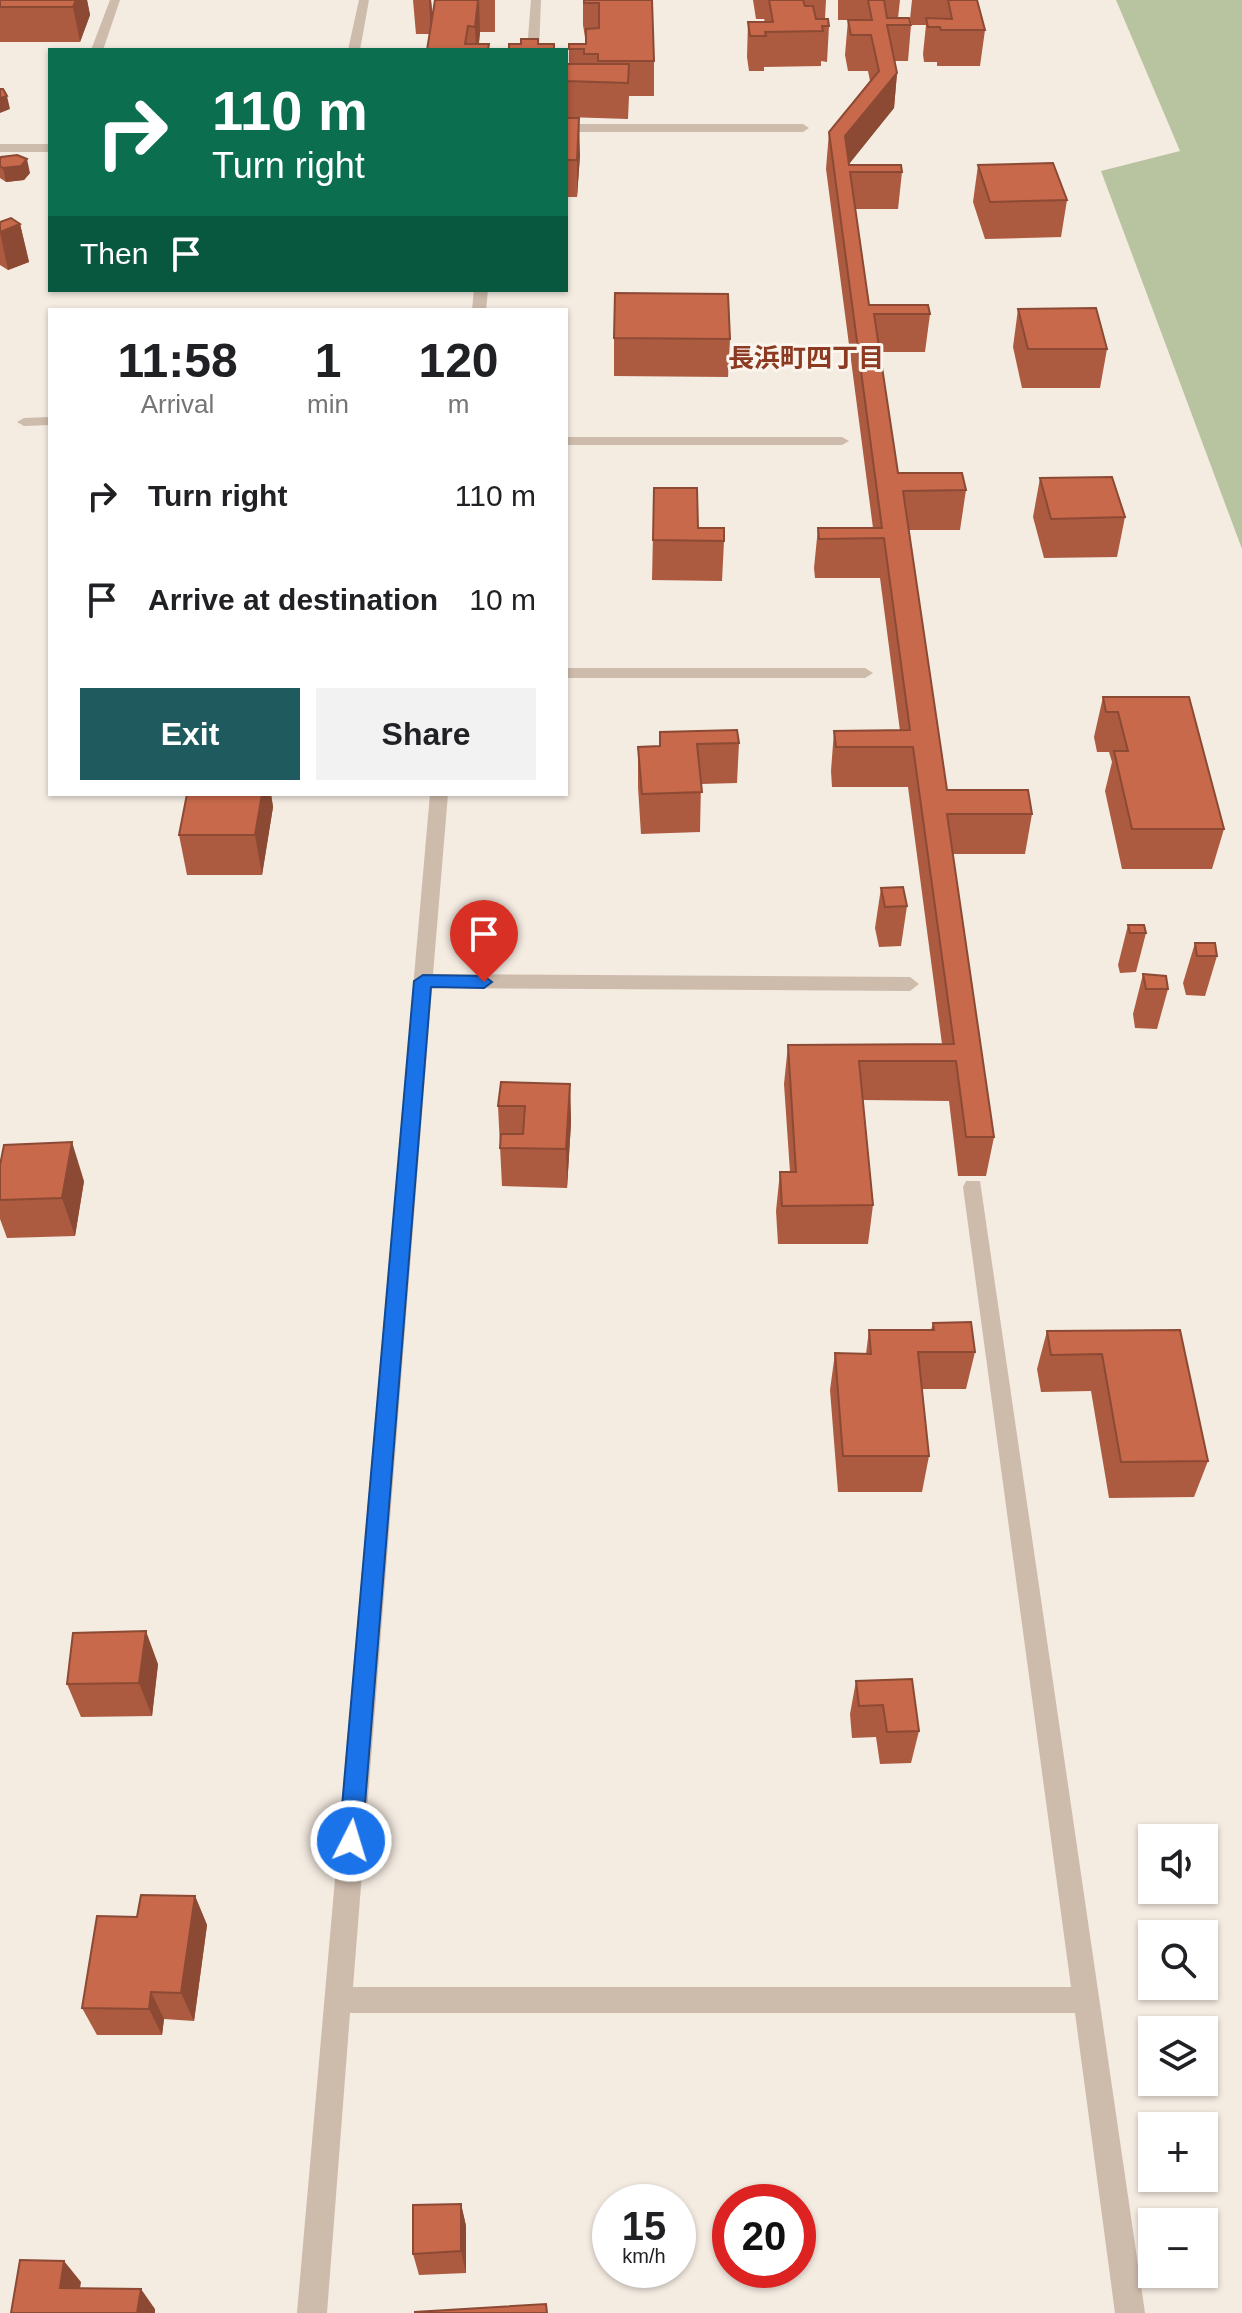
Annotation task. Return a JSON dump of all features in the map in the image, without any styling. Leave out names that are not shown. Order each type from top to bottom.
[{"type":"lane","points":[[98,48],[115,0]]},
{"type":"lane","points":[[354,48],[364,0]]},
{"type":"lane","points":[[533,48],[536,0]]},
{"type":"lane","points":[[568,128],[803,128]]},
{"type":"lane","points":[[0,148],[48,148]]},
{"type":"lane","points":[[24,422],[48,421]]},
{"type":"lane","points":[[568,441],[842,441]]},
{"type":"lane","points":[[568,673],[865,673]]},
{"type":"lane","points":[[312,2313],[439,796]]},
{"type":"lane","points":[[423,981],[910,984]]},
{"type":"lane","points":[[973,1187],[1130,2313]]},
{"type":"lane","points":[[337,2000],[1086,2000]]},
{"type":"green space","points":[[1116,0],[1242,0],[1242,549],[1101,171],[1180,151]]},
{"type":"building","points":[[0,0],[76,0],[73,7],[0,7]]},
{"type":"building","points":[[435,0],[478,0],[475,27],[468,26],[465,44],[489,44],[488,48],[427,48]]},
{"type":"building","points":[[584,0],[652,0],[654,61],[598,61],[598,54],[584,54],[584,49],[569,49],[569,44],[586,44],[586,29],[599,28],[599,3],[584,3]]},
{"type":"building","points":[[769,0],[803,0],[805,6],[813,6],[816,19],[828,19],[829,26],[822,26],[823,31],[765,32],[766,36],[750,36],[748,22],[773,22]]},
{"type":"building","points":[[868,0],[884,0],[887,18],[909,18],[911,25],[887,25],[897,73],[845,136],[849,165],[901,165],[902,172],[850,172],[869,305],[928,305],[930,314],[874,314],[898,473],[962,473],[966,490],[903,491],[947,790],[1028,790],[1032,814],[947,814],[994,1137],[966,1137],[956,1061],[859,1061],[873,1205],[782,1206],[780,1172],[796,1172],[788,1045],[954,1044],[913,747],[836,747],[834,731],[910,730],[884,538],[819,539],[818,528],[882,528],[829,132],[879,71],[871,35],[851,35],[848,20],[872,20]]},
{"type":"building","points":[[948,0],[977,0],[985,30],[928,27],[926,18],[952,19]]},
{"type":"building","points":[[521,39],[538,39],[538,44],[554,44],[554,48],[509,48],[509,44],[521,44]]},
{"type":"building","points":[[568,64],[629,64],[628,83],[568,81]]},
{"type":"building","points":[[0,89],[3,89],[7,96],[0,98]]},
{"type":"building","points":[[568,118],[579,118],[577,160],[568,160]]},
{"type":"building","points":[[17,155],[27,159],[21,166],[0,166],[1,157]]},
{"type":"building","points":[[1053,163],[1067,200],[990,202],[978,165]]},
{"type":"building","points":[[11,218],[20,224],[0,232],[0,222]]},
{"type":"building","points":[[615,293],[728,294],[730,339],[614,338]]},
{"type":"building","points":[[1096,308],[1107,349],[1028,349],[1018,309]]},
{"type":"building","points":[[1112,477],[1125,517],[1051,519],[1040,478]]},
{"type":"building","points":[[654,488],[697,488],[698,528],[724,528],[724,541],[653,540]]},
{"type":"building","points":[[1103,697],[1189,697],[1224,829],[1132,829],[1114,751],[1128,751],[1118,712],[1106,712]]},
{"type":"building","points":[[737,730],[739,743],[697,744],[702,792],[642,794],[638,747],[660,746],[660,732]]},
{"type":"building","points":[[187,796],[262,796],[255,835],[179,835]]},
{"type":"building","points":[[903,887],[907,906],[885,907],[881,888]]},
{"type":"building","points":[[1128,925],[1144,925],[1146,933],[1130,933]]},
{"type":"building","points":[[1195,943],[1215,943],[1217,956],[1197,956]]},
{"type":"building","points":[[1143,974],[1166,976],[1168,989],[1146,989]]},
{"type":"building","points":[[501,1082],[570,1084],[566,1149],[500,1148],[501,1134],[523,1134],[525,1106],[498,1106]]},
{"type":"building","points":[[72,1142],[62,1198],[0,1200],[0,1165],[4,1145]]},
{"type":"building","points":[[971,1322],[975,1352],[918,1352],[929,1456],[843,1456],[835,1353],[871,1354],[869,1330],[934,1330],[933,1323]]},
{"type":"building","points":[[1180,1330],[1208,1461],[1121,1462],[1102,1354],[1051,1355],[1047,1331]]},
{"type":"building","points":[[146,1631],[139,1683],[67,1684],[73,1633]]},
{"type":"building","points":[[912,1679],[919,1731],[887,1732],[883,1705],[859,1706],[856,1681]]},
{"type":"building","points":[[141,1895],[195,1896],[181,1993],[151,1992],[149,2009],[82,2008],[97,1916],[137,1917]]},
{"type":"building","points":[[461,2204],[461,2251],[413,2254],[413,2205]]},
{"type":"building","points":[[20,2260],[64,2261],[60,2288],[141,2289],[137,2313],[11,2313]]},
{"type":"building","points":[[546,2304],[547,2313],[415,2313],[415,2312]]},
{"type":"district","name":"長浜町四丁目","points":[[806,358]]},
{"type":"route","points":[[351,1841],[423,981],[484,982]]}]
